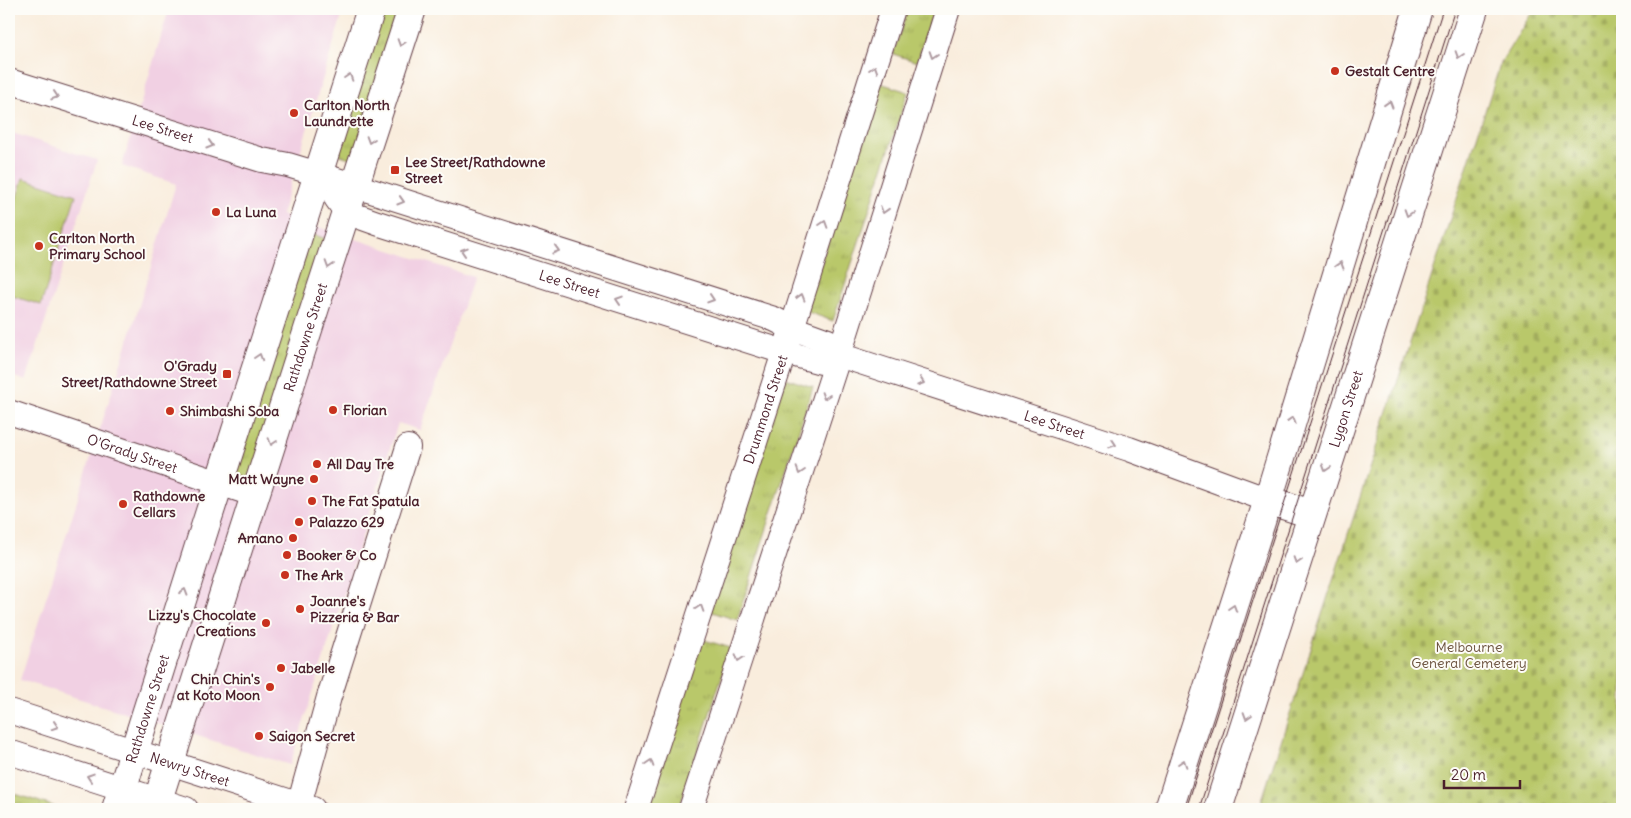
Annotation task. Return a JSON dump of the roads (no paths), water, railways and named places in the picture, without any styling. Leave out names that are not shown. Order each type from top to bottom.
[{"type":"street","name":"Rathdowne Street","points":[[119,799],[371,9]]},
{"type":"street","name":"Rathdowne Street","points":[[156,805],[412,9]]},
{"type":"street","name":"Drummond Street","points":[[636,809],[893,9]]},
{"type":"street","points":[[691,809],[839,355],[948,9]]},
{"type":"street","points":[[1169,809],[1268,500],[1418,9]]},
{"type":"street","name":"Lygon Street","points":[[1218,809],[1474,9]]},
{"type":"street","name":"Lee Street","points":[[9,81],[262,160],[318,174],[774,319],[792,328],[828,340],[839,355],[1129,449],[1268,500]]},
{"type":"street","points":[[318,174],[346,212]]},
{"type":"street","name":"Lee Street","points":[[346,212],[784,352],[821,362],[839,355]]},
{"type":"street","points":[[489,259],[502,232]]},
{"type":"street","points":[[652,280],[666,314]]},
{"type":"street","name":"O'Grady Street","points":[[9,412],[255,495]]},
{"type":"street","points":[[303,808],[329,697],[408,446]]},
{"type":"street","points":[[1268,500],[1311,514]]},
{"type":"street","name":"Newry Street","points":[[9,711],[303,808]]},
{"type":"street","points":[[9,752],[119,799],[186,809]]},
{"type":"tram line","points":[[1186,809],[1443,9]]},
{"type":"tram line","points":[[1199,809],[1455,9]]},
{"type":"place","name":"Gestalt Centre","points":[[1335,71]]},
{"type":"place","name":"Carlton North Laundrette","points":[[294,113]]},
{"type":"place","name":"Lee Street/Rathdowne Street","points":[[395,170]]},
{"type":"place","name":"La Luna","points":[[216,212]]},
{"type":"place","name":"Carlton North Primary School","points":[[39,246]]},
{"type":"place","name":"O'Grady Street/Rathdowne Street","points":[[227,374]]},
{"type":"place","name":"Florian","points":[[333,410]]},
{"type":"place","name":"Shimbashi Soba","points":[[170,411]]},
{"type":"place","name":"All Day Tre","points":[[317,464]]},
{"type":"place","name":"Matt Wayne","points":[[314,479]]},
{"type":"place","name":"The Fat Spatula","points":[[312,501]]},
{"type":"place","name":"Rathdowne Cellars","points":[[123,504]]},
{"type":"place","name":"Palazzo 629","points":[[299,522]]},
{"type":"place","name":"Amano","points":[[293,538]]},
{"type":"place","name":"Booker & Co","points":[[287,555]]},
{"type":"place","name":"The Ark","points":[[285,575]]},
{"type":"place","name":"Joanne's Pizzeria & Bar","points":[[300,609]]},
{"type":"place","name":"Lizzy's Chocolate Creations","points":[[266,623]]},
{"type":"place","name":"Jabelle","points":[[281,668]]},
{"type":"place","name":"Chin Chin's at Koto Moon","points":[[270,687]]},
{"type":"place","name":"Saigon Secret","points":[[259,736]]},
{"type":"park label","name":"Melbourne General Cemetery","points":[[1469,656]]}]
